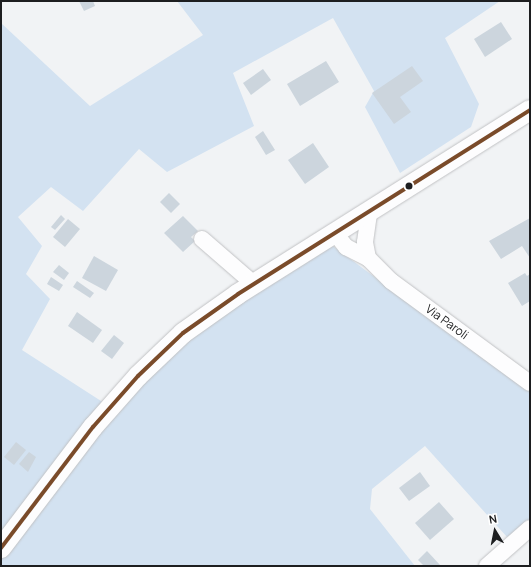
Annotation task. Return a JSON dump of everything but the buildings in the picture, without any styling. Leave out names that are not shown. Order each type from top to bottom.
[{"type":"main road","points":[[1,548],[93,427],[138,376],[183,334],[254,284],[530,110]]},
{"type":"street","points":[[366,250],[370,212]]},
{"type":"street","name":"Via Paroli","points":[[342,228],[366,250],[391,281],[530,383]]},
{"type":"street","points":[[202,239],[254,284]]},
{"type":"street","points":[[487,566],[530,528]]},
{"type":"shaded area","points":[[177,1],[500,1],[445,38],[479,104],[471,127],[400,173],[365,107],[374,91],[333,18],[233,73],[254,126],[167,172],[139,149],[83,211],[51,187],[18,217],[42,246],[26,274],[50,299],[22,350],[115,410],[178,345],[330,244],[530,392],[530,522],[523,528],[507,537],[425,446],[372,489],[370,509],[415,566],[1,566],[1,23],[90,106],[203,35]]},
{"type":"transit line","points":[[1,548],[93,427],[138,376],[183,333],[238,294],[530,110]]}]
